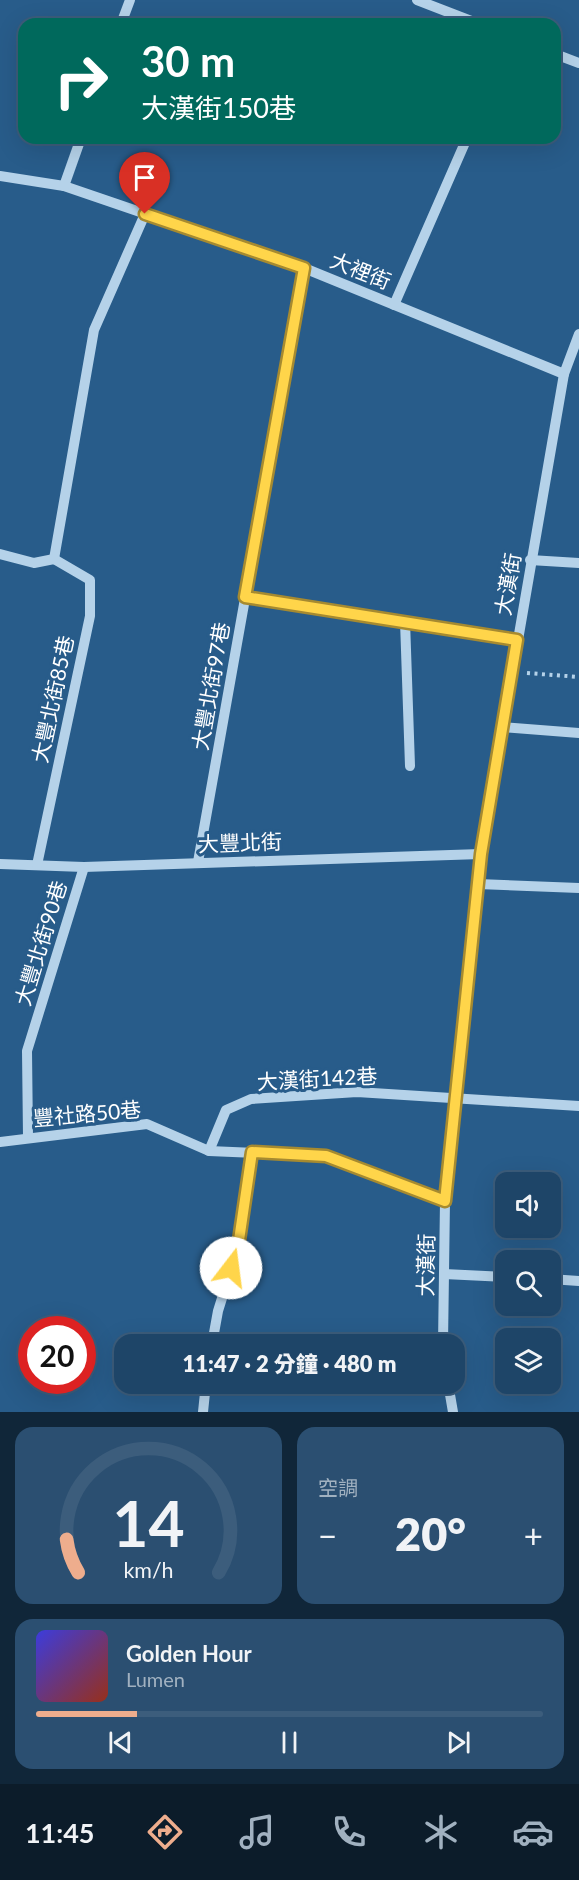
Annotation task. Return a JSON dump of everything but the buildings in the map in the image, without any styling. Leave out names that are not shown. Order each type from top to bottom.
[{"type":"street","points":[[123,18],[130,0]]},
{"type":"street","points":[[417,0],[464,18]]},
{"type":"street","points":[[561,56],[579,63]]},
{"type":"street","points":[[64,186],[79,144]]},
{"type":"street","points":[[394,305],[464,144]]},
{"type":"street","name":"大裡街","points":[[0,176],[64,186],[304,268],[564,374]]},
{"type":"street","points":[[0,554],[34,563],[54,559],[94,330],[143,212]]},
{"type":"street","name":"大豐北街97巷","points":[[198,862],[304,268]]},
{"type":"street","name":"大漢街","points":[[443,1334],[445,1201],[481,854],[530,560],[564,374],[579,334]]},
{"type":"street","name":"大豐北街85巷","points":[[37,866],[90,616],[90,580],[54,559]]},
{"type":"street","points":[[530,560],[579,563]]},
{"type":"street","points":[[245,597],[517,640]]},
{"type":"street","points":[[405,621],[410,766]]},
{"type":"street","points":[[502,727],[579,733]]},
{"type":"street","name":"大豐北街","points":[[0,864],[84,867],[481,854]]},
{"type":"street","name":"大豐北街90巷","points":[[28,1137],[27,1051],[84,867]]},
{"type":"street","points":[[478,885],[579,888]]},
{"type":"street","name":"大漢街142巷","points":[[209,1151],[226,1110],[251,1099],[357,1092],[579,1106]]},
{"type":"street","name":"豐社路50巷","points":[[0,1142],[147,1124],[209,1151]]},
{"type":"street","points":[[209,1151],[326,1156],[445,1201]]},
{"type":"street","points":[[215,1334],[238,1247],[252,1152]]},
{"type":"street","points":[[444,1274],[495,1276]]},
{"type":"street","points":[[561,1280],[579,1281]]},
{"type":"street","points":[[203,1412],[205,1394]]},
{"type":"street","points":[[450,1394],[453,1412]]},
{"type":"path","points":[[512,672],[579,677]]},
{"type":"route","points":[[145,214],[304,268],[245,597],[517,640],[481,854],[445,1201],[326,1156],[252,1152],[238,1247],[231,1268]]}]
